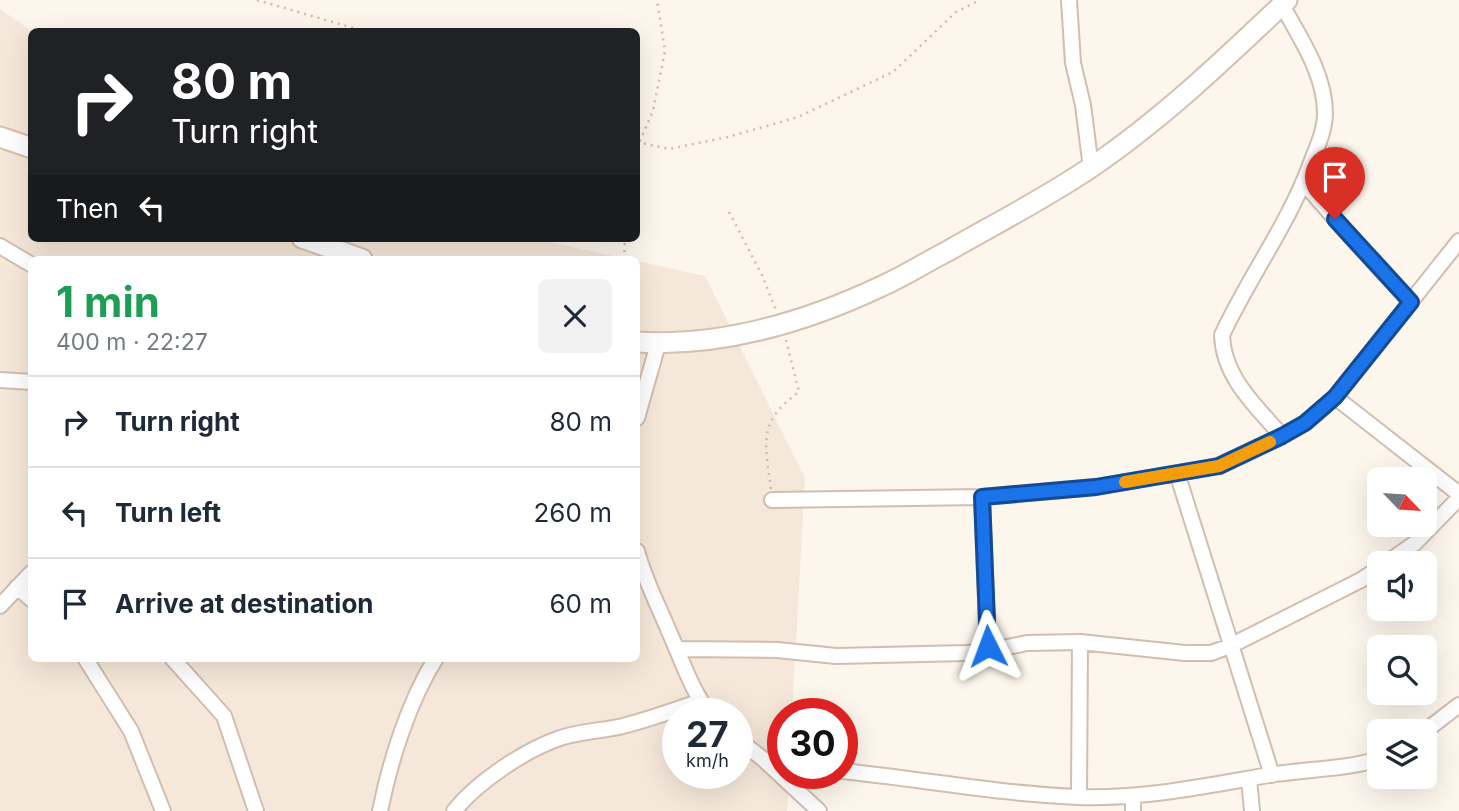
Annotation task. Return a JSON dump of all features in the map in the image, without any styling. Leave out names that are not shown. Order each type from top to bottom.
[{"type":"main road","points":[[640,342],[707,341],[757,332],[883,286],[1033,204],[1090,168],[1160,114],[1285,3]]},
{"type":"main road","points":[[0,137],[28,147]]},
{"type":"main road","points":[[313,242],[353,256]]},
{"type":"street","points":[[1069,0],[1073,62],[1083,105],[1090,168]]},
{"type":"street","points":[[1282,436],[1239,387],[1222,352],[1222,335],[1285,223],[1323,131],[1323,96],[1312,61],[1285,3]]},
{"type":"street","points":[[1303,181],[1411,302]]},
{"type":"street","points":[[772,500],[982,497],[1096,487],[1219,466],[1305,423],[1335,397],[1459,241]]},
{"type":"street","points":[[0,246],[28,263]]},
{"type":"street","points":[[640,409],[658,344]]},
{"type":"street","points":[[0,380],[28,382]]},
{"type":"street","points":[[1335,397],[1459,496],[1415,543],[1404,551]]},
{"type":"street","points":[[1177,473],[1272,775]]},
{"type":"street","points":[[982,497],[988,651]]},
{"type":"street","points":[[640,561],[646,581],[699,698]]},
{"type":"street","points":[[0,606],[28,576]]},
{"type":"street","points":[[677,649],[777,650],[836,656],[967,653],[1027,643],[1080,642],[1185,653],[1210,653],[1230,646],[1367,576]]},
{"type":"street","points":[[17,587],[28,597]]},
{"type":"street","points":[[1079,797],[1080,642]]},
{"type":"street","points":[[88,662],[131,730],[163,811]]},
{"type":"street","points":[[176,662],[224,716],[256,811]]},
{"type":"street","points":[[380,811],[386,782],[415,699],[434,662]]},
{"type":"street","points":[[1437,722],[1459,705]]},
{"type":"street","points":[[454,811],[480,786],[534,748],[562,737],[620,727],[662,714]]},
{"type":"street","points":[[753,751],[819,811]]},
{"type":"street","points":[[762,758],[767,759]]},
{"type":"street","points":[[858,773],[1079,797],[1133,796],[1367,763]]},
{"type":"street","points":[[1249,779],[1252,811]]},
{"type":"street","points":[[1133,796],[1133,811]]},
{"type":"path","points":[[257,0],[353,28]]},
{"type":"path","points":[[640,139],[653,111],[665,51],[657,0]]},
{"type":"path","points":[[640,143],[669,149],[728,137],[798,117],[893,72],[956,12],[980,0]]},
{"type":"path","points":[[729,212],[762,275],[782,324],[799,391],[782,403],[768,424],[766,456],[772,500]]},
{"type":"shaded area","points":[[0,9],[28,28],[28,242],[550,242],[613,256],[28,256],[28,662],[640,662],[640,262],[705,276],[805,478],[793,698],[767,698],[767,789],[788,789],[787,811],[0,811]]},
{"type":"slow traffic","points":[[1125,482],[1219,466],[1270,442]]},
{"type":"route","points":[[988,646],[982,497],[1096,487],[1219,466],[1305,423],[1335,397],[1411,302],[1335,219]]}]
